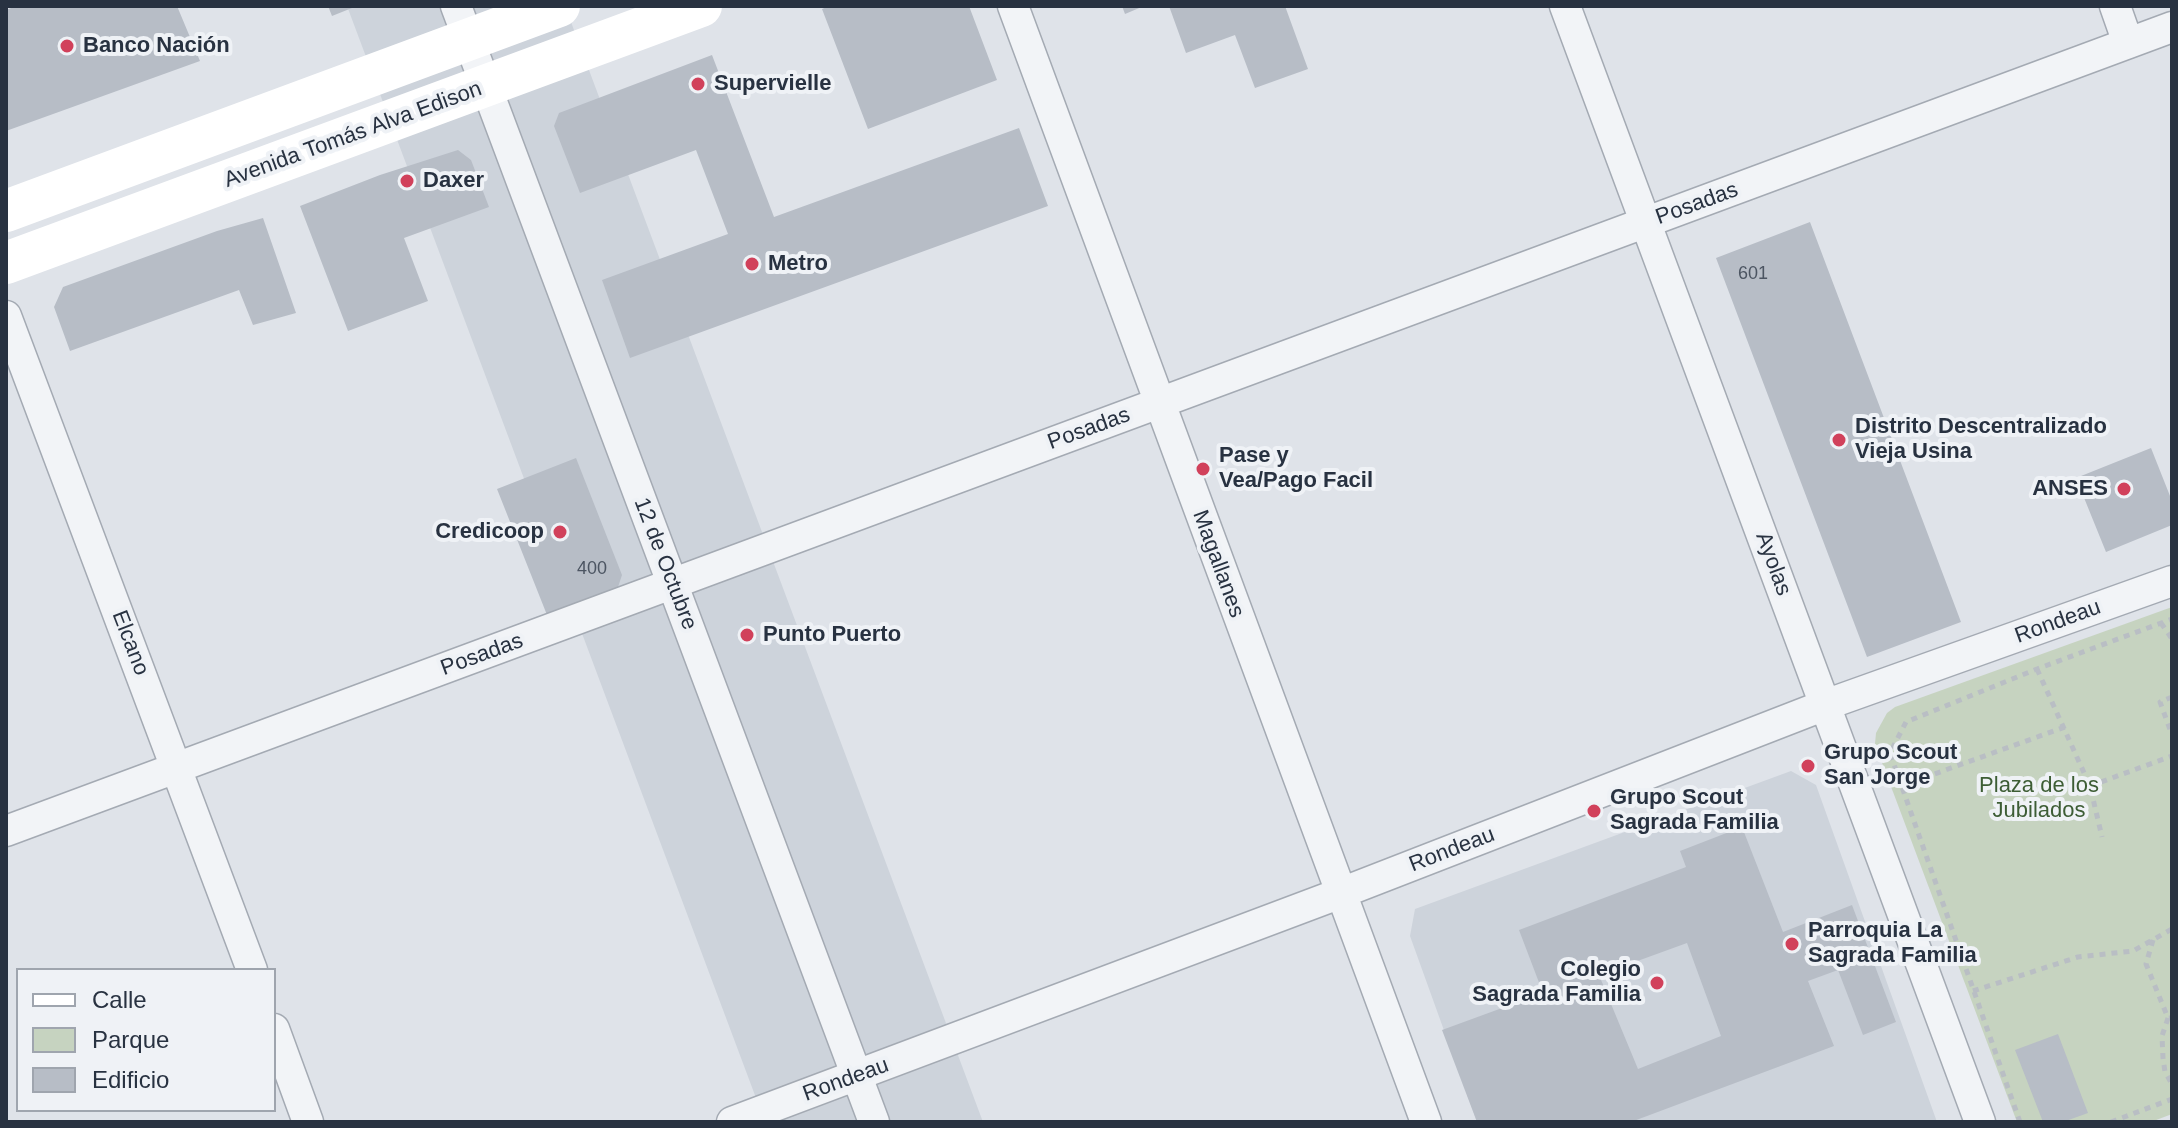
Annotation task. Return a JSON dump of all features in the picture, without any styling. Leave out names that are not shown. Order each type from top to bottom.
[{"type":"main road","points":[[6,211],[463,23],[559,6]]},
{"type":"main road","name":"Avenida Tomás Alva Edison","points":[[6,263],[701,6]]},
{"type":"street","name":"Magallanes","points":[[1013,6],[1426,1122]]},
{"type":"street","name":"Ayolas","points":[[1565,6],[1980,1122]]},
{"type":"street","points":[[2115,6],[2128,43]]},
{"type":"street","name":"12 de Octubre","points":[[463,23],[874,1122]]},
{"type":"street","name":"Posadas","points":[[6,831],[2172,27]]},
{"type":"street","name":"Elcano","points":[[6,316],[251,968]]},
{"type":"street","name":"Rondeau","points":[[732,1122],[1341,893],[1825,705],[2172,581]]},
{"type":"street","points":[[276,1034],[308,1122]]},
{"type":"path","points":[[2020,1122],[1890,753],[1906,722],[2172,619]]},
{"type":"path","points":[[2161,623],[2172,639]]},
{"type":"path","points":[[2037,669],[2090,786],[2102,837]]},
{"type":"path","points":[[2172,697],[2160,702],[2172,735]]},
{"type":"path","points":[[1901,786],[2065,727]]},
{"type":"path","points":[[2090,786],[2172,756]]},
{"type":"path","points":[[1973,991],[2078,957],[2133,951],[2172,929]]},
{"type":"path","points":[[2153,940],[2146,964],[2170,1018],[2162,1036],[2165,1072],[2172,1084]]},
{"type":"path","points":[[2111,1122],[2172,1099]]},
{"type":"shaded area","points":[[347,6],[565,6],[983,1122],[765,1122]]},
{"type":"shaded area","name":"Colegio Sagrada Familia","points":[[1791,771],[1816,785],[1937,1122],[1477,1122],[1410,936],[1415,909]]},
{"type":"green space","name":"Plaza de los Jubilados","points":[[2172,607],[2172,1114],[2151,1122],[2017,1122],[1875,744],[1876,733],[1887,713],[1895,707]]},
{"type":"building","name":"Banco Nación","points":[[16,6],[177,6],[200,61],[6,131],[6,10]]},
{"type":"building","points":[[328,6],[357,6],[332,16]]},
{"type":"building","points":[[829,6],[969,6],[997,80],[868,129],[822,9]]},
{"type":"building","points":[[1122,6],[1144,6],[1125,14]]},
{"type":"building","points":[[1169,6],[1285,6],[1308,69],[1255,88],[1235,35],[1186,53]]},
{"type":"building","points":[[712,55],[774,217],[1019,128],[1048,206],[630,358],[602,280],[728,234],[696,150],[580,193],[554,126],[559,113]]},
{"type":"building","points":[[458,150],[471,160],[489,207],[404,238],[428,301],[348,331],[300,206],[380,175]]},
{"type":"building","points":[[263,218],[296,313],[253,325],[239,290],[70,351],[54,307],[63,287],[217,231]]},
{"type":"building","name":"Distrito Descentralizado Vieja Usina","points":[[1810,222],[1961,622],[1867,657],[1716,258]]},
{"type":"building","name":"ANSES","points":[[2151,448],[2172,501],[2172,525],[2106,552],[2076,478]]},
{"type":"building","name":"Credicoop","points":[[576,458],[622,575],[618,587],[547,615],[497,489]]},
{"type":"building","points":[[1742,827],[1783,932],[1852,905],[1896,1022],[1863,1035],[1838,970],[1808,981],[1834,1046],[1631,1122],[1477,1122],[1442,1030],[1543,993],[1519,930],[1686,867],[1680,851]],"holes":[[[1687,943],[1721,1036],[1638,1069],[1599,975]]]},
{"type":"building","points":[[2058,1034],[2088,1113],[2063,1122],[2043,1122],[2015,1050]]},
{"type":"place","name":"Banco Nación","points":[[67,46]]},
{"type":"place","name":"Supervielle","points":[[698,84]]},
{"type":"place","name":"Daxer","points":[[407,181]]},
{"type":"place","name":"Metro","points":[[752,264]]},
{"type":"place","name":"Distrito Descentralizado Vieja Usina","points":[[1839,440]]},
{"type":"place","name":"Pase y Vea/Pago Facil","points":[[1203,469]]},
{"type":"place","name":"ANSES","points":[[2124,489]]},
{"type":"place","name":"Credicoop","points":[[560,532]]},
{"type":"place","name":"Punto Puerto","points":[[747,635]]},
{"type":"place","name":"Grupo Scout San Jorge","points":[[1808,766]]},
{"type":"place","name":"Grupo Scout Sagrada Familia","points":[[1594,811]]},
{"type":"place","name":"Parroquia La Sagrada Familia","points":[[1792,944]]},
{"type":"place","name":"Colegio Sagrada Familia","points":[[1657,983]]}]
